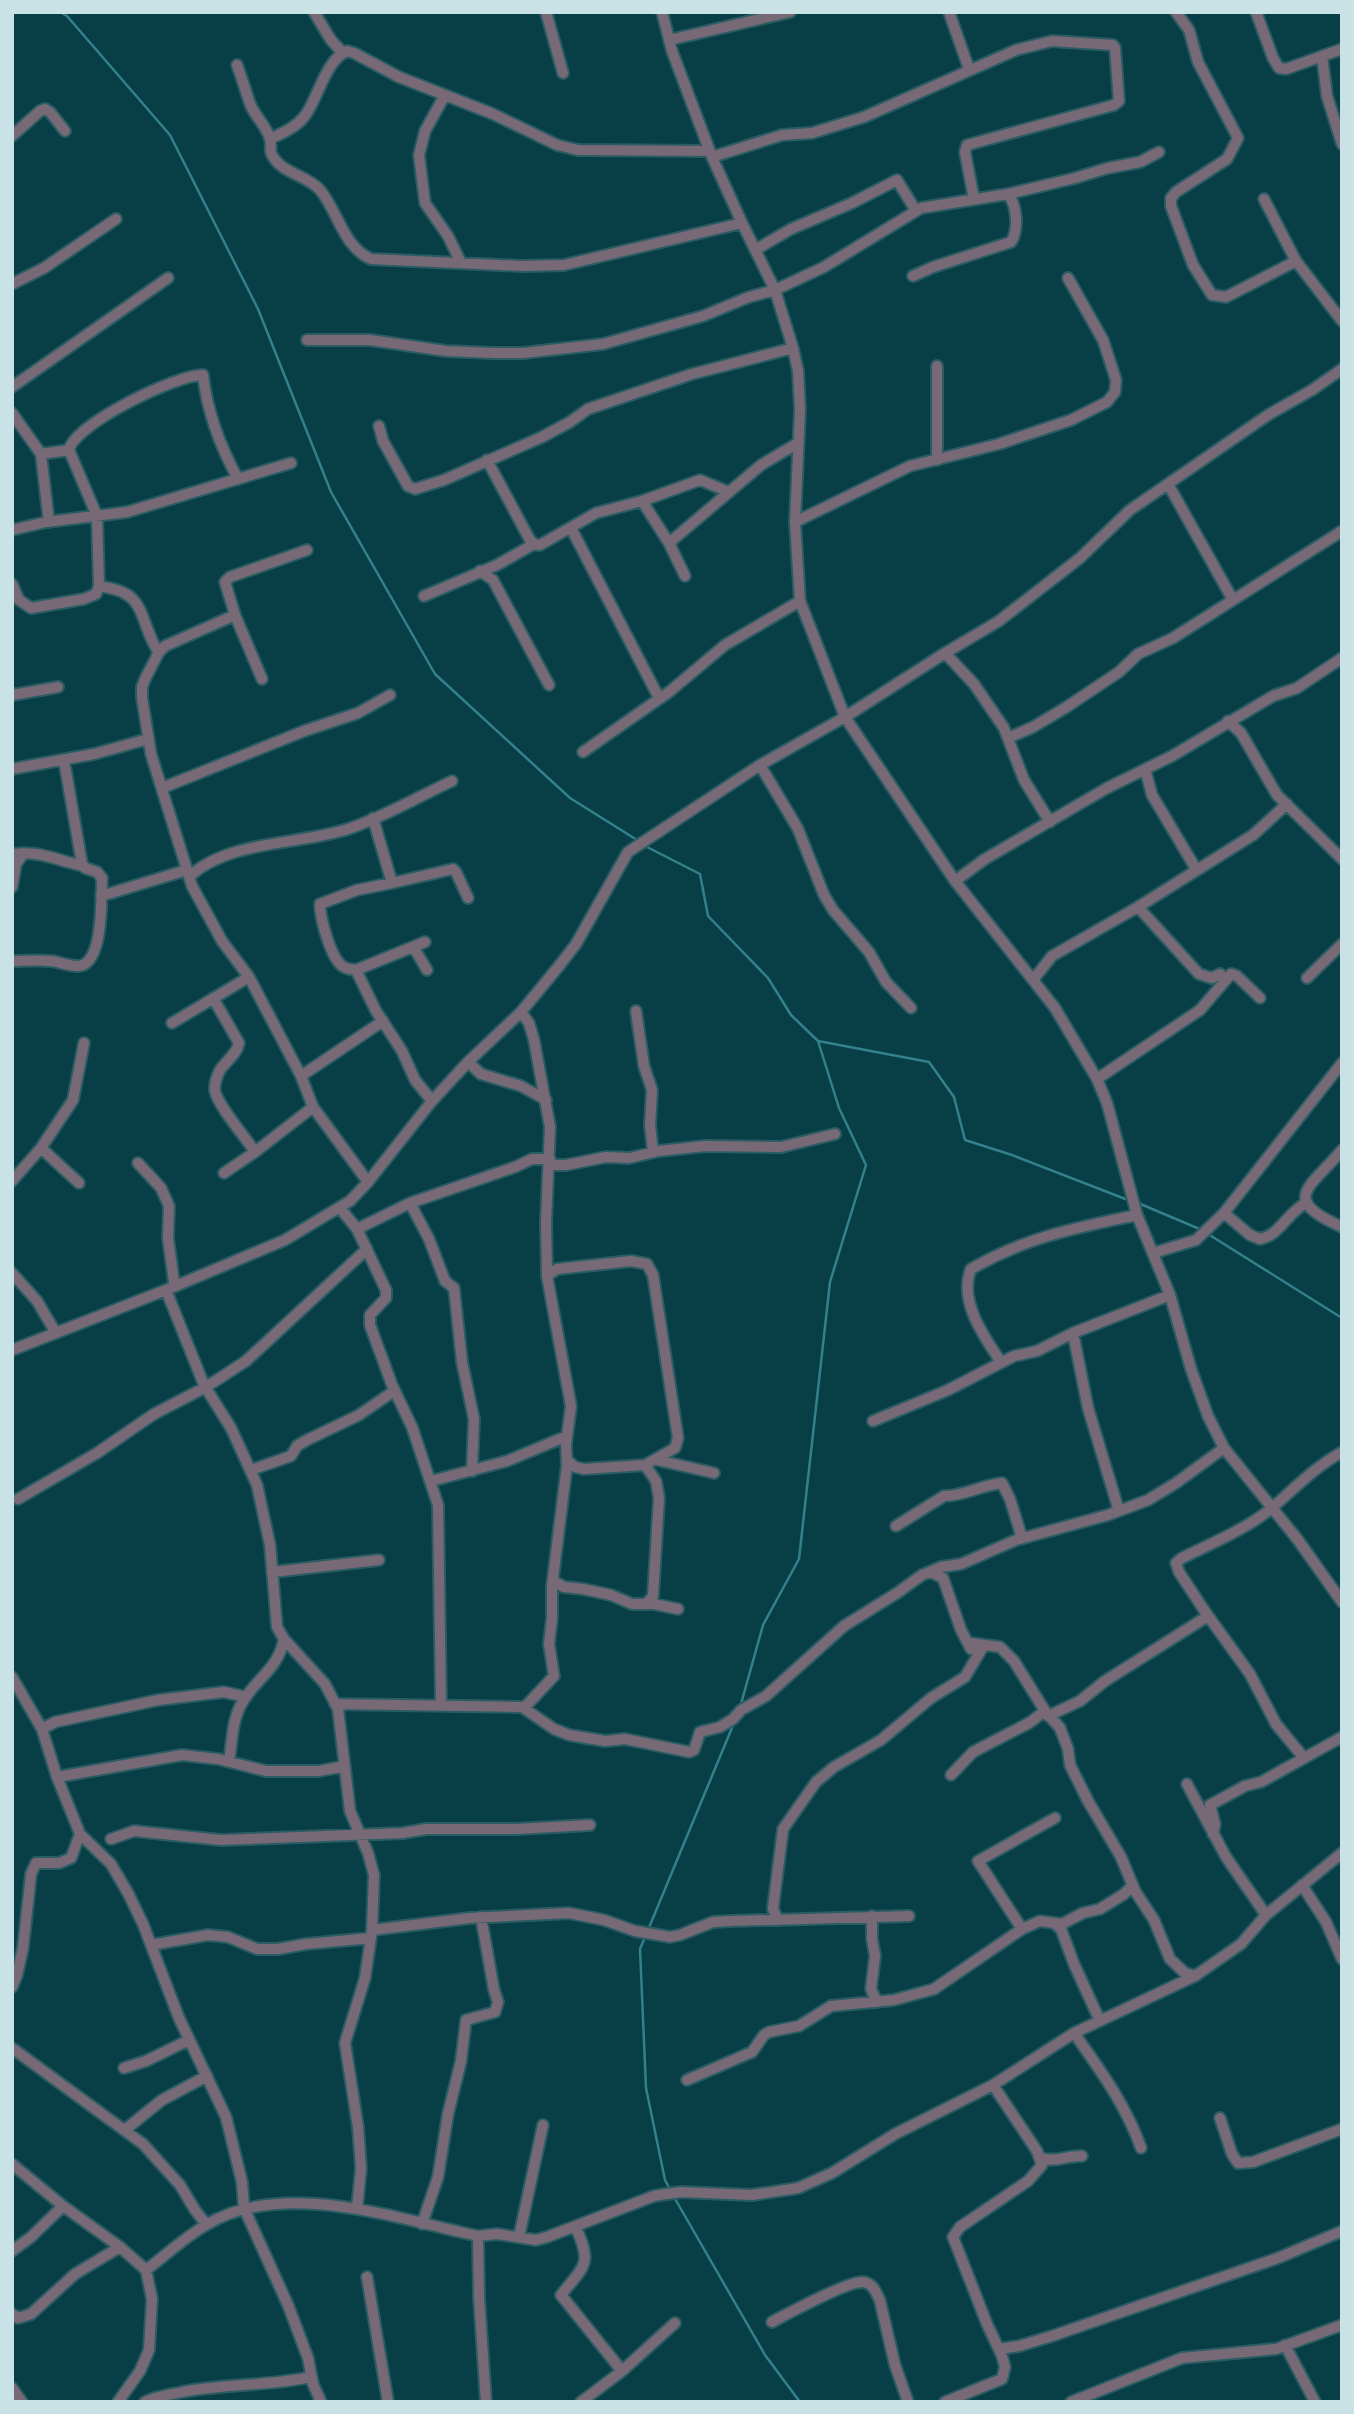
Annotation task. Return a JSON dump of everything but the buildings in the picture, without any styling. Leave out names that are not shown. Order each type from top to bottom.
[{"type":"street","points":[[314,12],[331,40],[342,52],[354,53],[399,77],[493,114],[557,145],[578,150],[711,154],[782,135],[813,133],[864,117],[1016,50],[1052,41],[1105,43],[1115,48],[1121,93],[1119,101],[1114,105],[967,145],[965,152],[974,199]]},
{"type":"street","points":[[546,12],[563,73]]},
{"type":"street","points":[[662,12],[669,40],[711,154],[775,290],[793,348],[798,372],[800,410],[795,522],[800,601],[845,717],[955,881],[1055,1008],[1097,1079],[1107,1103],[1137,1215],[1170,1295],[1191,1369],[1208,1416],[1224,1448],[1298,1539],[1342,1602]]},
{"type":"street","points":[[669,40],[790,12]]},
{"type":"street","points":[[1176,12],[1189,30],[1198,62],[1238,138],[1227,159],[1171,198],[1171,206],[1193,265],[1212,295],[1226,297],[1296,261]]},
{"type":"street","points":[[1256,12],[1279,68],[1286,69],[1342,49]]},
{"type":"street","points":[[953,13],[969,69]]},
{"type":"street","points":[[270,139],[294,127],[305,116],[342,52]]},
{"type":"street","points":[[1322,56],[1327,96],[1342,144]]},
{"type":"street","points":[[237,65],[252,108],[270,139],[271,153],[278,163],[298,177],[310,181],[321,191],[354,246],[362,255],[371,259],[523,266],[564,265],[742,223]]},
{"type":"street","points":[[445,95],[425,131],[419,155],[425,203],[448,236],[461,263]]},
{"type":"street","points":[[12,136],[45,109],[65,131]]},
{"type":"street","points":[[307,340],[370,340],[446,351],[523,353],[603,344],[703,316],[749,297],[775,290],[824,267],[916,211],[934,205],[1008,194],[1140,162],[1158,152]]},
{"type":"street","points":[[755,250],[791,229],[897,180],[916,211]]},
{"type":"street","points":[[913,276],[1011,242],[1015,236],[1015,206],[1008,194]]},
{"type":"street","points":[[1264,199],[1296,261],[1342,321]]},
{"type":"street","points":[[12,284],[44,268],[116,219]]},
{"type":"street","points":[[12,387],[168,278]]},
{"type":"street","points":[[795,522],[900,470],[977,451],[1071,420],[1102,405],[1115,393],[1116,380],[1103,340],[1068,278]]},
{"type":"street","points":[[379,426],[383,441],[408,486],[415,489],[444,480],[550,433],[588,409],[692,374],[793,348]]},
{"type":"street","points":[[937,366],[937,460]]},
{"type":"street","points":[[12,1350],[285,1240],[350,1201],[432,1101],[468,1062],[521,1012],[576,944],[628,852],[761,765],[845,717],[999,621],[1080,558],[1130,510],[1268,415],[1342,369]]},
{"type":"street","points":[[12,584],[19,600],[31,608],[84,599],[96,594],[99,586],[97,516],[69,450],[76,435],[139,397],[185,377],[203,374],[219,437],[237,479]]},
{"type":"street","points":[[12,413],[41,454],[49,522]]},
{"type":"street","points":[[669,542],[761,466],[798,443]]},
{"type":"street","points":[[41,454],[69,450]]},
{"type":"street","points":[[487,460],[530,540],[540,545],[607,509],[642,501],[700,480],[729,492]]},
{"type":"street","points":[[12,530],[49,522],[127,512],[291,463]]},
{"type":"street","points":[[1168,484],[1233,600]]},
{"type":"street","points":[[642,501],[669,542],[685,576]]},
{"type":"street","points":[[571,528],[659,698]]},
{"type":"street","points":[[1009,738],[1065,708],[1119,672],[1138,654],[1173,638],[1342,531]]},
{"type":"street","points":[[424,596],[497,565],[534,544]]},
{"type":"street","points":[[262,678],[235,615],[226,589],[226,579],[307,550]]},
{"type":"street","points":[[480,571],[492,580],[550,685]]},
{"type":"street","points":[[99,586],[119,591],[132,598],[159,652]]},
{"type":"street","points":[[583,752],[659,698],[725,645],[800,601]]},
{"type":"street","points":[[235,615],[165,646],[159,652],[142,687],[148,739],[187,869],[202,907],[222,941],[249,977],[301,1076],[313,1107],[368,1182]]},
{"type":"street","points":[[945,653],[974,684],[1009,738],[1012,754],[1024,780],[1050,821]]},
{"type":"street","points":[[955,881],[985,859],[1050,821],[1172,756],[1273,696],[1297,688],[1342,658]]},
{"type":"street","points":[[12,695],[58,687]]},
{"type":"street","points":[[162,788],[304,731],[358,713],[390,695]]},
{"type":"street","points":[[1228,721],[1241,733],[1278,795],[1342,859]]},
{"type":"street","points":[[12,769],[64,760],[148,739]]},
{"type":"street","points":[[64,760],[84,866]]},
{"type":"street","points":[[761,765],[798,829],[829,902],[869,952],[886,982],[911,1008]]},
{"type":"street","points":[[1145,769],[1152,794],[1196,869]]},
{"type":"street","points":[[101,896],[225,856],[348,829],[452,781]]},
{"type":"street","points":[[1033,980],[1052,956],[1253,835],[1287,804]]},
{"type":"street","points":[[373,818],[392,883]]},
{"type":"street","points":[[12,887],[18,853],[43,853],[84,866],[101,875],[98,942],[94,956],[88,963],[80,966],[52,961],[12,961]]},
{"type":"street","points":[[427,970],[420,945],[356,970],[346,969],[338,962],[323,924],[320,904],[357,890],[453,869],[468,898]]},
{"type":"street","points":[[1138,906],[1199,974],[1212,978],[1220,974],[1225,979]]},
{"type":"street","points":[[1307,978],[1342,944]]},
{"type":"street","points":[[356,970],[402,1051],[415,1080],[432,1101]]},
{"type":"street","points":[[1097,1079],[1200,1010],[1225,979],[1234,974],[1260,998]]},
{"type":"street","points":[[172,1023],[249,977]]},
{"type":"street","points":[[213,998],[239,1043],[220,1070],[215,1091],[220,1103],[255,1152]]},
{"type":"street","points":[[636,1011],[652,1090],[650,1125],[653,1152]]},
{"type":"street","points":[[521,1012],[529,1023],[534,1040],[550,1126],[547,1276],[570,1394],[563,1441],[567,1460],[552,1581],[549,1644],[554,1676],[524,1708]]},
{"type":"street","points":[[301,1076],[383,1021]]},
{"type":"street","points":[[12,1181],[41,1148],[73,1100],[84,1043]]},
{"type":"street","points":[[468,1062],[481,1074],[521,1086],[546,1100]]},
{"type":"street","points":[[1153,1253],[1198,1238],[1224,1213],[1342,1063]]},
{"type":"street","points":[[224,1173],[313,1107]]},
{"type":"street","points":[[358,1229],[410,1203],[515,1167],[526,1160],[566,1165],[606,1157],[629,1158],[653,1152],[705,1146],[781,1147],[835,1134]]},
{"type":"street","points":[[41,1148],[79,1183]]},
{"type":"street","points":[[1342,1150],[1305,1194],[1306,1203],[1314,1213],[1342,1227]]},
{"type":"street","points":[[138,1163],[161,1188],[169,1206],[168,1238],[174,1282],[171,1288],[206,1387],[230,1427],[257,1485],[270,1545],[277,1628],[325,1684],[338,1709],[350,1811],[372,1863],[372,1934],[363,1992],[345,2043],[358,2127],[361,2168],[358,2209]]},
{"type":"street","points":[[410,1203],[429,1239],[445,1281],[454,1288],[462,1362],[474,1419],[472,1471]]},
{"type":"street","points":[[1224,1213],[1250,1235],[1260,1239],[1270,1236],[1294,1209],[1306,1203]]},
{"type":"street","points":[[340,1208],[358,1229],[387,1295],[369,1320],[394,1391],[412,1427],[438,1504],[438,1647],[441,1704]]},
{"type":"street","points":[[1001,1362],[972,1312],[968,1276],[971,1269],[1040,1237],[1137,1215]]},
{"type":"street","points":[[18,1499],[97,1453],[155,1414],[246,1362],[367,1249]]},
{"type":"street","points":[[547,1276],[557,1269],[631,1261],[647,1264],[653,1275],[678,1438],[675,1448],[645,1465],[584,1469],[575,1467],[567,1460]]},
{"type":"street","points":[[547,1262],[557,1269]]},
{"type":"street","points":[[12,1273],[37,1301],[56,1333]]},
{"type":"street","points":[[873,1420],[948,1390],[1014,1356],[1037,1351],[1073,1333],[1170,1295]]},
{"type":"street","points":[[1073,1333],[1088,1408],[1119,1511]]},
{"type":"street","points":[[251,1470],[291,1456],[297,1446],[365,1412],[394,1391]]},
{"type":"street","points":[[431,1481],[508,1461],[563,1441]]},
{"type":"street","points":[[335,1704],[441,1704],[524,1708],[554,1729],[569,1735],[605,1741],[625,1739],[688,1752],[694,1750],[700,1732],[720,1727],[733,1719],[741,1710],[766,1696],[844,1626],[930,1572],[961,1563],[1000,1545],[1119,1511],[1159,1494],[1224,1448]]},
{"type":"street","points":[[1304,1758],[1276,1724],[1250,1675],[1208,1616],[1177,1563],[1272,1508],[1310,1472],[1342,1452]]},
{"type":"street","points":[[657,1460],[715,1473]]},
{"type":"street","points":[[645,1465],[656,1482],[659,1498],[653,1595],[646,1604]]},
{"type":"street","points":[[896,1526],[944,1496],[953,1497],[985,1485],[1002,1483],[1022,1538]]},
{"type":"street","points":[[272,1572],[379,1560]]},
{"type":"street","points":[[948,1566],[943,1578],[961,1630],[970,1643],[973,1661]]},
{"type":"street","points":[[930,1572],[943,1578]]},
{"type":"street","points":[[552,1581],[564,1587],[583,1588],[611,1595],[632,1604],[678,1609]]},
{"type":"street","points":[[951,1774],[973,1752],[1047,1713],[1080,1701],[1105,1681],[1208,1616]]},
{"type":"street","points":[[229,1762],[241,1703],[281,1654],[284,1639]]},
{"type":"street","points":[[970,1643],[994,1645],[1006,1653],[1060,1728],[1068,1749],[1070,1765],[1121,1857],[1146,1911],[1154,1920],[1170,1959],[1185,1973],[1195,1976]]},
{"type":"street","points":[[778,1920],[774,1900],[783,1829],[816,1782],[834,1767],[881,1740],[931,1698],[965,1676],[984,1645]]},
{"type":"street","points":[[13,1682],[42,1729],[57,1777],[80,1834],[100,1851],[119,1875],[189,2039],[226,2117],[234,2145],[244,2208],[288,2305],[307,2358],[317,2398]]},
{"type":"street","points":[[42,1729],[55,1722],[158,1700],[224,1692],[246,1697]]},
{"type":"street","points":[[1213,1834],[1215,1824],[1210,1805],[1245,1786],[1261,1782],[1342,1737]]},
{"type":"street","points":[[57,1777],[182,1755],[229,1762],[251,1769],[319,1770],[345,1766]]},
{"type":"street","points":[[1186,1784],[1213,1834],[1266,1915]]},
{"type":"street","points":[[1022,1929],[978,1861],[1055,1818]]},
{"type":"street","points":[[111,1839],[134,1831],[221,1840],[359,1835],[426,1829],[516,1829],[590,1825]]},
{"type":"street","points":[[12,1987],[20,1961],[31,1874],[36,1863],[59,1863],[71,1858],[80,1834]]},
{"type":"street","points":[[146,2270],[206,2224],[244,2208],[290,2204],[358,2209],[478,2236],[497,2234],[536,2239],[654,2196],[681,2192],[752,2195],[798,2188],[832,2173],[895,2134],[993,2085],[1074,2033],[1195,1976],[1241,1944],[1266,1915],[1342,1853]]},
{"type":"street","points":[[687,2080],[752,2052],[769,2032],[799,2026],[831,2007],[894,2000],[934,1989],[1022,1929],[1040,1921],[1060,1925],[1083,1913],[1100,1909],[1133,1885]]},
{"type":"street","points":[[1302,1885],[1326,1922],[1342,1959]]},
{"type":"street","points":[[151,1945],[208,1935],[228,1937],[257,1949],[278,1949],[481,1917],[569,1913],[604,1920],[635,1931],[670,1937],[680,1936],[713,1922],[909,1916]]},
{"type":"street","points":[[872,1916],[875,1955],[871,1989],[877,2002]]},
{"type":"street","points":[[422,2224],[438,2177],[448,2113],[461,2061],[466,2021],[495,2012],[498,2002],[481,1917]]},
{"type":"street","points":[[1060,1925],[1100,2021]]},
{"type":"street","points":[[1074,2033],[1107,2079],[1128,2116],[1141,2148]]},
{"type":"street","points":[[124,2068],[146,2061],[189,2039]]},
{"type":"street","points":[[12,2048],[78,2098],[126,2129],[161,2162],[206,2224]]},
{"type":"street","points":[[126,2129],[162,2100],[207,2076]]},
{"type":"street","points":[[945,2402],[1002,2379],[1005,2367],[953,2237],[960,2227],[1028,2181],[1042,2165],[1041,2158],[993,2085]]},
{"type":"street","points":[[1220,2118],[1232,2154],[1238,2163],[1253,2162],[1342,2129]]},
{"type":"street","points":[[519,2237],[543,2125]]},
{"type":"street","points":[[1041,2158],[1048,2161],[1069,2155],[1082,2156]]},
{"type":"street","points":[[12,2180],[15,2166],[146,2270],[152,2299],[149,2350],[140,2371],[118,2402]]},
{"type":"street","points":[[12,2251],[64,2206]]},
{"type":"street","points":[[575,2226],[586,2248],[585,2267],[561,2295],[622,2371]]},
{"type":"street","points":[[999,2349],[1052,2336],[1278,2258],[1342,2231]]},
{"type":"street","points":[[478,2236],[486,2402]]},
{"type":"street","points":[[12,2314],[18,2318],[31,2314],[75,2274],[120,2247]]},
{"type":"street","points":[[367,2277],[388,2402]]},
{"type":"street","points":[[772,2322],[825,2296],[862,2282],[869,2284],[880,2301],[895,2365],[908,2402]]},
{"type":"street","points":[[581,2402],[622,2371],[675,2323]]},
{"type":"street","points":[[1071,2402],[1182,2358],[1276,2349],[1342,2325]]},
{"type":"street","points":[[1285,2346],[1315,2402]]},
{"type":"street","points":[[145,2402],[197,2389],[286,2382],[311,2377]]},
{"type":"street","points":[[12,2388],[22,2402]]},
{"type":"waterway","points":[[60,12],[67,16],[170,135],[258,309],[331,492],[435,674],[570,798],[637,840]]},
{"type":"waterway","points":[[645,846],[700,874],[708,916],[768,978],[791,1015],[818,1041],[839,1108],[866,1165],[830,1282],[799,1559],[763,1625],[741,1704]]},
{"type":"waterway","points":[[818,1041],[929,1062],[954,1097],[965,1140],[1012,1155],[1128,1200]]},
{"type":"waterway","points":[[1138,1203],[1202,1230]]},
{"type":"waterway","points":[[1208,1234],[1342,1318]]},
{"type":"waterway","points":[[648,1930],[734,1723]]},
{"type":"waterway","points":[[645,1937],[640,1949],[646,2088],[665,2180],[671,2191]]},
{"type":"waterway","points":[[674,2197],[765,2355],[800,2402]]}]
